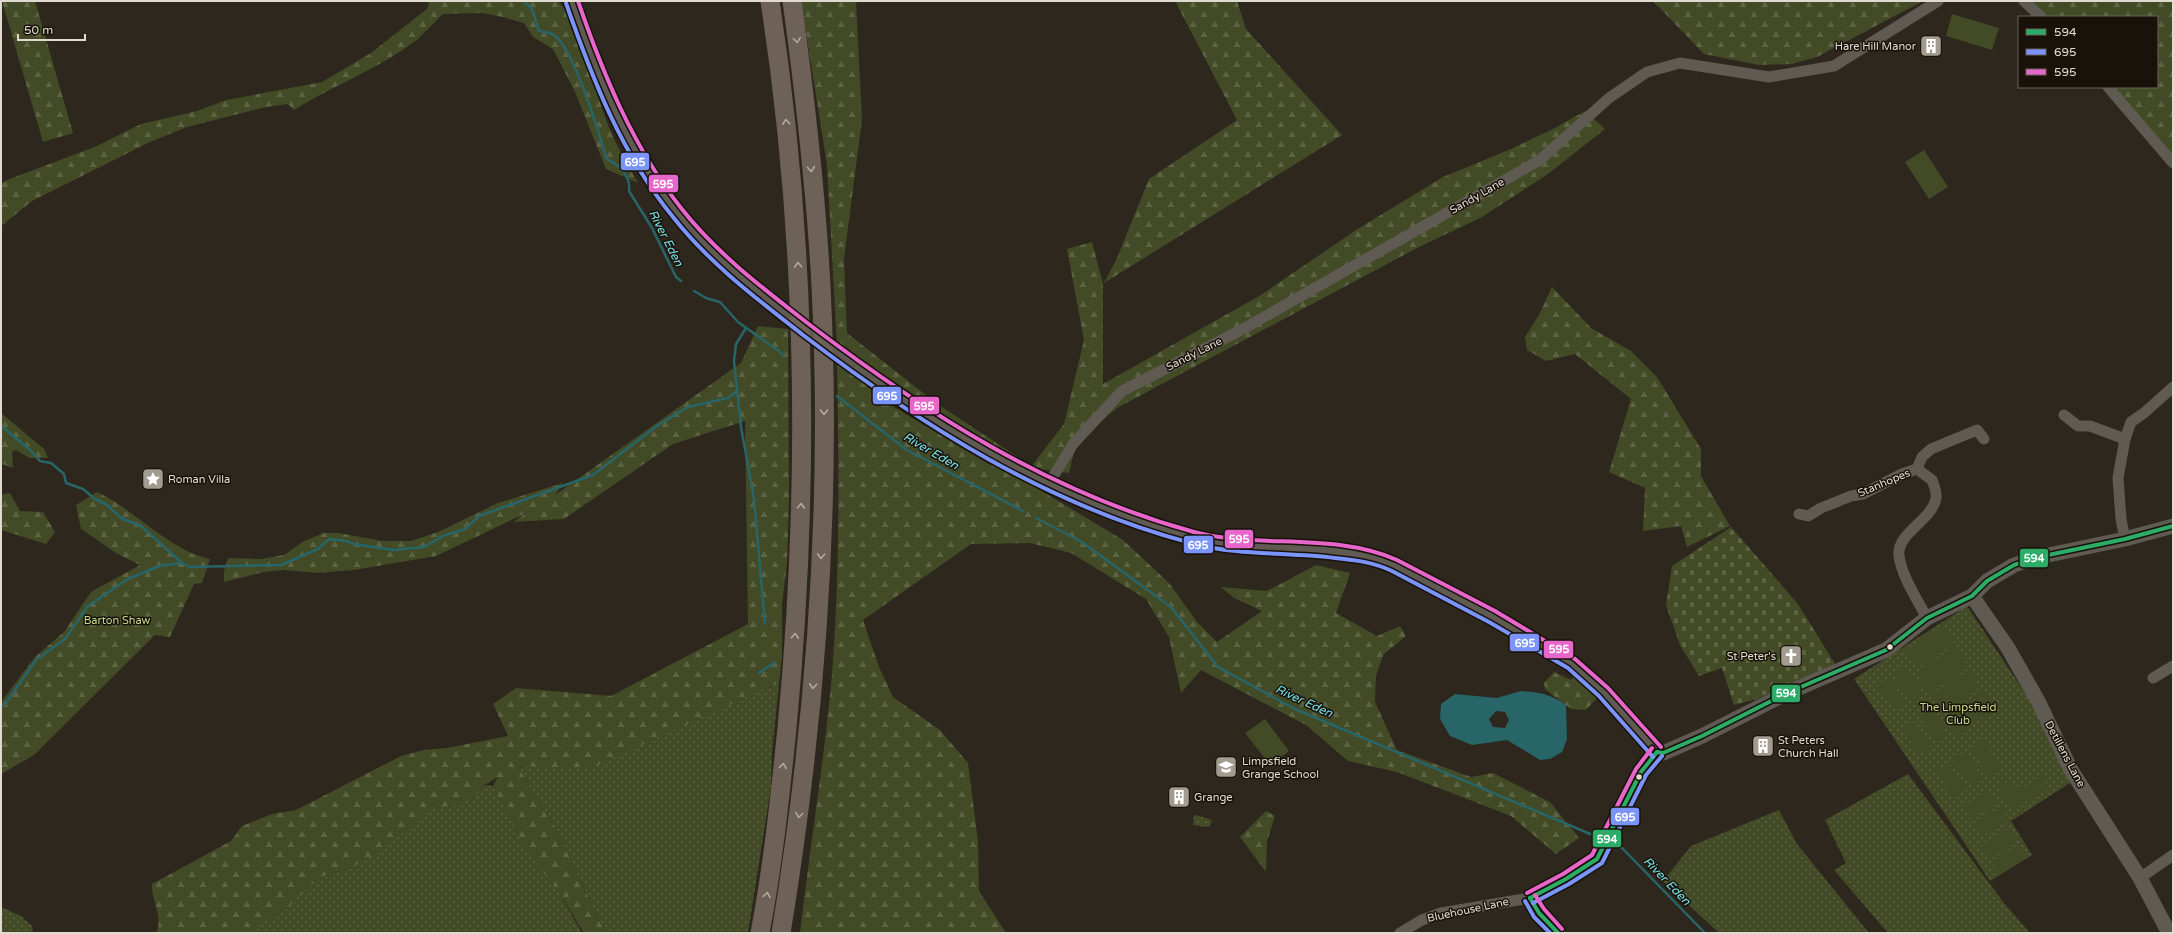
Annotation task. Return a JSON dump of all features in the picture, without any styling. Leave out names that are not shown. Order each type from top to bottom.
[{"type":"highway","points":[[760,933],[779,804],[795,637],[801,508],[800,304],[787,131],[770,1]]},
{"type":"highway","points":[[781,933],[802,794],[815,658],[822,512],[824,374],[822,311],[809,140],[792,1]]},
{"type":"main road","points":[[572,1],[615,112],[628,140],[649,174],[678,214],[702,240],[759,292],[899,400],[977,449],[1014,469],[1151,525],[1196,538],[1230,544],[1309,548],[1380,560],[1498,618],[1575,666],[1595,684],[1657,752],[1663,753],[1702,736],[1782,696],[1886,650],[1927,618],[1972,596],[1987,581],[2014,565],[2040,557],[2125,539],[2173,526]]},
{"type":"main road","name":"Detillens Lane","points":[[1972,596],[2008,648],[2038,701],[2071,770],[2140,878],[2169,933]]},
{"type":"main road","name":"Bluehouse Lane","points":[[1530,898],[1566,879],[1597,859],[1641,772],[1657,752]]},
{"type":"main road","points":[[1530,898],[1539,913],[1558,933]]},
{"type":"street","name":"Sandy Lane","points":[[1048,484],[1072,444],[1122,391],[1243,329],[1540,160],[1609,98],[1647,72],[1680,63],[1768,77],[1834,66],[1938,1]]},
{"type":"street","points":[[2024,1],[2040,16]]},
{"type":"street","points":[[2109,88],[2173,163]]},
{"type":"street","points":[[2125,539],[2121,519],[2118,478],[2125,439],[2131,422],[2173,387]]},
{"type":"street","points":[[2064,415],[2078,426],[2090,426],[2125,439]]},
{"type":"street","points":[[1917,470],[1922,457],[1931,449],[1976,430],[1984,439]]},
{"type":"street","name":"Stanhopes","points":[[1799,514],[1808,516],[1821,508],[1850,496],[1862,494],[1902,474],[1917,470],[1932,480],[1936,497],[1928,515],[1904,538],[1898,554],[1906,577],[1927,618]]},
{"type":"street","points":[[2153,678],[2173,666]]},
{"type":"street","points":[[2140,878],[2173,855]]},
{"type":"street","name":"Bluehouse Lane","points":[[1400,933],[1422,920],[1441,913],[1530,898]]},
{"type":"green space","points":[[2,1],[35,1],[73,133],[43,142]]},
{"type":"green space","points":[[429,1],[558,1],[567,12],[574,26],[586,56],[608,126],[638,183],[606,169],[575,92],[553,49],[533,37],[524,23],[481,13],[443,14],[419,38],[390,58],[294,110],[288,104],[266,107],[187,127],[150,142],[32,201],[1,226],[1,184],[7,180],[97,146],[141,124],[197,111],[226,100],[322,82],[371,53],[428,8]]},
{"type":"green space","points":[[801,1],[856,1],[862,120],[844,259],[847,333],[936,403],[1025,462],[1026,469],[935,416],[837,345],[827,165]]},
{"type":"green space","points":[[1175,1],[1237,1],[1246,29],[1342,135],[1104,283],[1117,258],[1149,179],[1237,120]]},
{"type":"green space","points":[[1653,1],[1923,1],[1817,57],[1792,64],[1759,65],[1704,54]]},
{"type":"green space","points":[[2028,1],[2173,1],[2173,159],[2115,88],[2158,88],[2158,16],[2045,16]]},
{"type":"green space","points":[[1952,14],[1999,28],[1992,50],[1946,36]]},
{"type":"green space","points":[[1585,111],[1605,129],[1548,174],[1482,217],[1417,248],[1117,408],[1076,443],[1069,473],[1030,468],[1064,424],[1084,340],[1067,249],[1092,242],[1103,284],[1103,384],[1261,295],[1356,230],[1443,177],[1511,149],[1553,129]]},
{"type":"green space","points":[[1924,150],[1948,187],[1929,199],[1905,162]]},
{"type":"green space","points":[[1552,287],[1591,328],[1631,351],[1657,377],[1701,449],[1701,476],[1730,526],[1687,547],[1681,526],[1643,531],[1645,488],[1609,472],[1631,399],[1575,354],[1546,361],[1527,350],[1525,337],[1539,315]]},
{"type":"green space","points":[[758,326],[788,329],[789,500],[787,563],[782,604],[782,656],[779,684],[771,686],[589,769],[523,766],[519,768],[561,838],[597,916],[608,933],[584,933],[558,891],[525,850],[493,786],[498,777],[484,785],[470,803],[435,808],[379,852],[351,868],[320,877],[289,906],[249,933],[156,933],[159,921],[153,897],[152,884],[231,841],[242,826],[272,814],[296,810],[401,756],[424,750],[447,748],[508,736],[493,704],[516,688],[611,696],[748,624],[745,421],[673,444],[564,519],[513,522],[526,513],[436,556],[354,570],[317,573],[284,570],[264,572],[224,582],[224,571],[228,558],[261,559],[284,555],[304,541],[324,533],[338,533],[383,541],[411,541],[438,532],[498,503],[563,483],[555,495],[741,363]]},
{"type":"green space","points":[[842,365],[889,404],[987,463],[1025,481],[1123,540],[1169,583],[1198,623],[1217,642],[1262,611],[1234,598],[1221,587],[1267,591],[1316,565],[1350,573],[1336,613],[1377,636],[1400,626],[1406,636],[1383,655],[1376,676],[1375,702],[1397,750],[1471,777],[1493,773],[1550,802],[1579,838],[1556,854],[1511,816],[1397,772],[1348,761],[1306,725],[1201,670],[1181,693],[1169,637],[1146,599],[1071,553],[1030,543],[971,544],[863,620],[879,667],[893,697],[940,730],[968,763],[978,841],[979,891],[1006,933],[800,933],[825,740],[835,637],[838,560],[837,366]]},
{"type":"green space","points":[[1,413],[44,449],[48,458],[29,458],[16,450],[12,452],[13,468],[2,464]]},
{"type":"green space","name":"Barton Shaw","points":[[97,492],[111,499],[166,539],[181,548],[195,555],[210,559],[202,583],[194,584],[170,637],[155,635],[34,755],[1,774],[1,702],[35,657],[64,632],[91,592],[140,565],[116,553],[81,529],[76,505]]},
{"type":"green space","points":[[10,493],[20,511],[43,512],[55,532],[46,544],[1,530],[1,495]]},
{"type":"green space","points":[[1731,527],[1798,604],[1835,664],[1757,699],[1734,705],[1722,668],[1699,676],[1680,645],[1666,605],[1672,566]]},
{"type":"green space","name":"The Limpsfield Club","points":[[1967,606],[2029,699],[2070,783],[2011,821],[2032,855],[1990,881],[1854,679]]},
{"type":"green space","points":[[1943,625],[1955,643],[1918,668],[1905,650]]},
{"type":"green space","points":[[1955,647],[1969,667],[1929,693],[1916,674]]},
{"type":"green space","points":[[1905,667],[1923,693],[1911,701],[1893,675]]},
{"type":"green space","points":[[1576,670],[1600,695],[1586,710],[1571,709],[1545,689],[1544,683],[1554,672],[1571,680]]},
{"type":"green space","points":[[1970,670],[1980,688],[1943,715],[1931,695]]},
{"type":"green space","points":[[1889,677],[1907,703],[1895,711],[1877,686]]},
{"type":"green space","points":[[779,684],[772,753],[771,787],[748,933],[608,933],[597,916],[561,838],[519,768]]},
{"type":"green space","points":[[1982,690],[1995,708],[1956,736],[1945,717]]},
{"type":"green space","points":[[1931,708],[1949,735],[1936,743],[1919,716]]},
{"type":"green space","points":[[1265,719],[1289,751],[1270,765],[1245,733]]},
{"type":"green space","points":[[1913,720],[1931,747],[1919,755],[1901,728]]},
{"type":"green space","points":[[1983,740],[2001,768],[1988,776],[1971,749]]},
{"type":"green space","points":[[1966,752],[1984,779],[1971,787],[1953,760]]},
{"type":"green space","points":[[1949,763],[1966,790],[1953,798],[1936,771]]},
{"type":"green space","points":[[1908,774],[2004,903],[2030,933],[1888,933],[1834,870],[1846,863],[1825,820]]},
{"type":"green space","points":[[2042,776],[2049,788],[2012,811],[1997,788],[2011,779],[2019,791]]},
{"type":"green space","points":[[484,785],[493,786],[524,847],[558,891],[582,933],[246,933],[285,909],[320,877],[351,868],[409,824],[435,808],[470,803]]},
{"type":"green space","points":[[1990,790],[1998,802],[1971,820],[1963,807]]},
{"type":"green space","points":[[2001,807],[2009,820],[1981,837],[1973,824]]},
{"type":"green space","points":[[1779,810],[1797,844],[1869,933],[1719,933],[1663,881],[1691,846]]},
{"type":"green space","points":[[1266,811],[1275,816],[1267,841],[1266,872],[1240,837]]},
{"type":"green space","points":[[1196,815],[1212,820],[1210,826],[1206,827],[1193,825],[1194,816]]},
{"type":"green space","points":[[2008,828],[2016,841],[1990,859],[1981,846]]},
{"type":"green space","points":[[2019,845],[2027,857],[2000,875],[1992,862]]},
{"type":"green space","points":[[1,907],[21,916],[32,926],[33,933],[1,933]]},
{"type":"water","points":[[1521,691],[1527,691],[1550,696],[1566,705],[1567,739],[1562,752],[1550,759],[1540,760],[1507,740],[1472,745],[1450,736],[1440,719],[1441,704],[1455,694],[1497,698]],"holes":[[[1496,711],[1505,712],[1509,720],[1505,728],[1493,727],[1489,719]]]},
{"type":"waterway","name":"River Eden","points":[[524,1],[532,9],[539,31],[554,35],[570,57],[585,92],[606,157],[624,172],[628,181],[629,191],[652,228],[676,277],[681,281]]},
{"type":"waterway","name":"River Eden","points":[[694,291],[706,298],[720,302],[738,322],[784,355]]},
{"type":"waterway","points":[[746,328],[736,344],[734,361],[741,427],[754,499],[765,624]]},
{"type":"waterway","points":[[1,426],[30,450],[40,461],[51,463],[64,474],[66,483],[83,489],[95,499],[106,504],[121,518],[141,526],[182,563],[189,567],[281,565],[318,549],[329,539],[393,550],[424,547],[443,536],[465,529],[479,516],[593,475],[658,425],[688,407],[728,398],[737,391]]},
{"type":"waterway","name":"River Eden","points":[[837,396],[907,450],[1023,511]]},
{"type":"waterway","name":"River Eden","points":[[1036,518],[1082,542],[1171,607],[1218,667],[1295,709],[1602,839]]},
{"type":"waterway","points":[[1,707],[6,703],[36,660],[65,639],[88,606],[128,579],[159,566],[182,563]]},
{"type":"waterway","points":[[759,673],[774,663]]},
{"type":"waterway","name":"River Eden","points":[[1614,844],[1622,848],[1705,933]]},
{"type":"transit line","name":"595","points":[[578,1],[598,56],[634,135],[664,185],[695,225],[710,241],[759,285],[854,358],[899,389],[992,447],[1041,473],[1090,496],[1141,516],[1194,532],[1219,537],[1244,540],[1323,543],[1349,546],[1373,551],[1397,560],[1495,611],[1575,659],[1608,688],[1661,747]]},
{"type":"transit line","name":"695","points":[[566,3],[598,87],[624,142],[638,168],[655,193],[687,234],[702,250],[751,294],[803,335],[893,400],[987,458],[1036,484],[1086,507],[1138,527],[1209,547],[1245,552],[1317,556],[1350,560],[1371,563],[1392,571],[1489,622],[1568,668],[1599,696],[1653,757]]},
{"type":"transit line","name":"594","points":[[1657,752],[1663,753],[1702,736],[1787,693],[1886,650],[1927,618],[1972,596],[1987,581],[2014,565],[2034,558],[2125,539],[2173,526]]},
{"type":"transit line","name":"595","points":[[1527,893],[1563,874],[1592,855],[1636,769],[1652,748]]},
{"type":"transit line","name":"594","points":[[1530,898],[1566,879],[1597,859],[1641,772],[1657,752]]},
{"type":"transit line","name":"695","points":[[1533,903],[1569,884],[1602,863],[1646,775],[1662,756]]},
{"type":"transit line","name":"595","points":[[1535,895],[1544,909],[1562,929]]},
{"type":"transit line","name":"594","points":[[1530,898],[1539,913],[1558,933]]},
{"type":"transit line","name":"695","points":[[1525,901],[1534,917],[1550,933]]},
{"type":"place","name":"Hare Hill Manor","points":[[1931,46]]},
{"type":"place","name":"Roman Villa","points":[[153,479]]},
{"type":"place","name":"St Peter's","points":[[1791,656]]},
{"type":"place","name":"St Peters Church Hall","points":[[1763,746]]},
{"type":"place","name":"Limpsfield Grange School","points":[[1226,767]]},
{"type":"place","name":"Grange","points":[[1179,797]]}]
